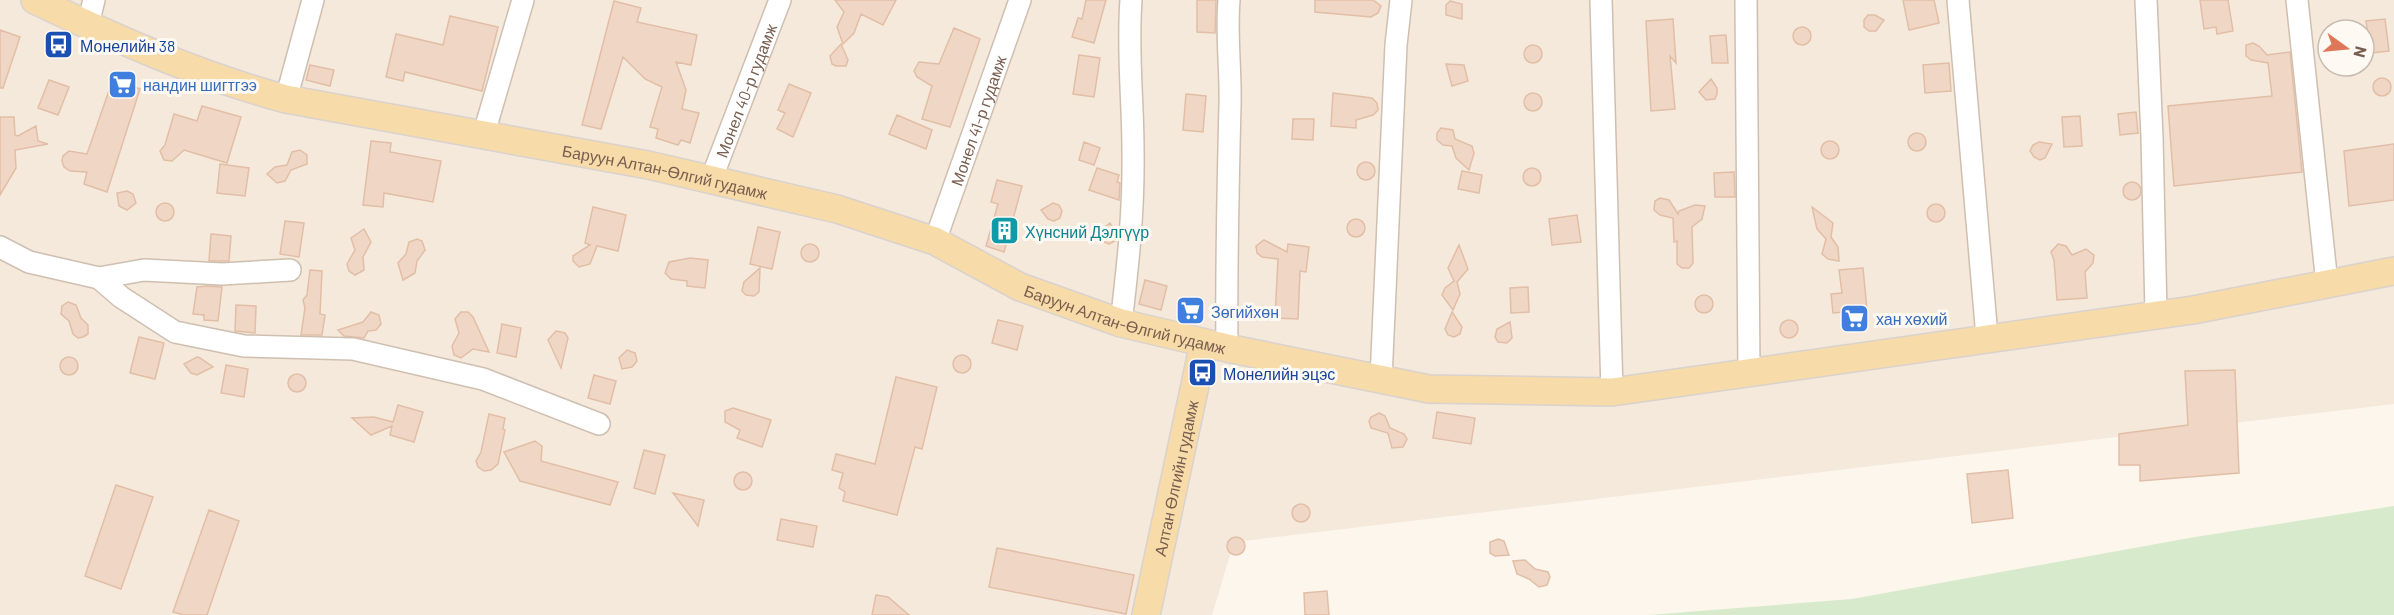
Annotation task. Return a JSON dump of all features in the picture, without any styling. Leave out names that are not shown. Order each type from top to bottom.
[{"type":"main road","name":"Баруун Алтан-Өлгий гудамж","points":[[35,0],[91,12],[202,72],[286,99],[484,133],[711,180],[837,209],[935,241],[1020,287],[1121,323],[1215,346],[1429,389],[1612,392],[2193,309],[2394,271]]},
{"type":"main road","name":"Алтан Өлгийн гудамж","points":[[1146,615],[1215,346]]},
{"type":"street","points":[[286,99],[314,0]]},
{"type":"street","points":[[484,133],[523,0]]},
{"type":"street","name":"Монел 40-р гудамж","points":[[711,180],[780,0]]},
{"type":"street","name":"Монел 41-р гудамж","points":[[935,241],[1020,0]]},
{"type":"street","points":[[1121,323],[1133,219],[1133,149],[1128,40],[1131,0]]},
{"type":"street","points":[[1215,346],[1226,224],[1230,102],[1226,34],[1229,0]]},
{"type":"street","points":[[1381,379],[1396,45],[1401,0]]},
{"type":"street","points":[[1601,0],[1612,392]]},
{"type":"street","points":[[1746,0],[1749,372]]},
{"type":"street","points":[[1958,0],[1987,337]]},
{"type":"street","points":[[2146,0],[2156,314]]},
{"type":"street","points":[[2297,0],[2327,284]]},
{"type":"street","points":[[0,247],[29,262],[99,278],[144,270],[222,274],[290,270]]},
{"type":"street","points":[[99,278],[121,297],[175,332],[244,346],[352,349],[483,379],[599,424]]},
{"type":"shaded area","points":[[0,0],[2394,0],[2394,404],[1234,542],[1212,615],[0,615]]},
{"type":"green space","points":[[2394,506],[2394,615],[1648,615],[1852,599],[2195,537]]},
{"type":"building","points":[[835,0],[896,0],[883,25],[861,14],[854,33],[843,44],[837,27],[844,12]]},
{"type":"building","points":[[1086,0],[1106,0],[1094,43],[1072,37],[1078,18],[1082,19]]},
{"type":"building","points":[[1197,0],[1216,0],[1215,33],[1197,32]]},
{"type":"building","points":[[1315,0],[1373,0],[1381,6],[1378,13],[1371,17],[1315,12]]},
{"type":"building","points":[[1903,0],[1934,0],[1939,23],[1909,30]]},
{"type":"building","points":[[2200,0],[2228,0],[2233,31],[2217,34],[2216,27],[2204,29]]},
{"type":"building","points":[[614,1],[641,8],[637,22],[697,35],[691,65],[676,62],[686,90],[682,109],[699,113],[690,143],[681,140],[678,145],[656,138],[658,129],[650,127],[662,87],[645,79],[623,57],[601,129],[582,125]]},
{"type":"building","points":[[1450,1],[1462,4],[1462,19],[1446,15],[1446,5]]},
{"type":"building","points":[[1868,15],[1875,15],[1884,20],[1876,31],[1869,31],[1864,27],[1864,20]]},
{"type":"building","points":[[450,16],[498,27],[482,91],[405,72],[403,81],[386,77],[396,34],[443,45]]},
{"type":"building","points":[[1673,19],[1676,63],[1670,56],[1675,109],[1651,111],[1646,21]]},
{"type":"building","points":[[2385,19],[2389,51],[2376,52],[2376,20]]},
{"type":"building","points":[[1802,27],[1808,30],[1811,36],[1808,42],[1802,45],[1796,42],[1793,36],[1796,30]]},
{"type":"building","points":[[954,28],[980,39],[950,127],[922,119],[932,86],[917,77],[914,71],[919,62],[939,64]]},
{"type":"building","points":[[0,30],[20,37],[3,88],[0,88]]},
{"type":"building","points":[[1726,35],[1728,63],[1712,63],[1710,36]]},
{"type":"building","points":[[2253,43],[2267,55],[2290,52],[2302,172],[2174,186],[2168,106],[2272,96],[2268,63],[2251,60],[2246,56],[2246,45]]},
{"type":"building","points":[[841,44],[848,60],[846,66],[836,66],[832,64],[830,56]]},
{"type":"building","points":[[1533,45],[1539,48],[1542,54],[1539,60],[1533,63],[1527,60],[1524,54],[1527,48]]},
{"type":"building","points":[[1079,55],[1100,58],[1094,97],[1073,94]]},
{"type":"building","points":[[1949,63],[1951,91],[1925,93],[1923,65]]},
{"type":"building","points":[[1446,64],[1464,65],[1468,81],[1452,86]]},
{"type":"building","points":[[310,65],[334,70],[330,86],[306,80]]},
{"type":"building","points":[[2382,78],[2388,81],[2391,87],[2388,93],[2382,96],[2376,93],[2373,87],[2376,81]]},
{"type":"building","points":[[113,79],[140,89],[107,192],[84,184],[87,172],[70,171],[64,167],[62,161],[63,156],[69,151],[87,154]]},
{"type":"building","points":[[1711,79],[1717,88],[1717,94],[1715,99],[1706,100],[1699,92]]},
{"type":"building","points":[[49,80],[69,87],[58,115],[38,108]]},
{"type":"building","points":[[789,84],[811,93],[793,137],[777,129],[785,113],[778,110]]},
{"type":"building","points":[[1333,93],[1372,98],[1377,103],[1378,110],[1373,115],[1356,120],[1356,128],[1331,126]]},
{"type":"building","points":[[1533,93],[1539,96],[1542,102],[1539,108],[1533,111],[1527,108],[1524,102],[1527,96]]},
{"type":"building","points":[[1186,94],[1206,96],[1203,132],[1183,130]]},
{"type":"building","points":[[202,106],[241,117],[227,163],[184,150],[172,161],[164,160],[160,151],[165,145],[174,114],[197,121]]},
{"type":"building","points":[[2136,112],[2138,133],[2120,135],[2118,114]]},
{"type":"building","points":[[897,115],[932,130],[926,149],[889,134]]},
{"type":"building","points":[[2080,116],[2082,146],[2064,147],[2062,117]]},
{"type":"building","points":[[0,117],[14,117],[15,135],[18,136],[36,126],[38,141],[48,144],[15,150],[16,168],[0,195]]},
{"type":"building","points":[[1293,119],[1314,119],[1313,140],[1292,139]]},
{"type":"building","points":[[1441,128],[1453,130],[1455,139],[1472,146],[1474,153],[1469,170],[1456,158],[1452,146],[1443,145],[1437,140],[1437,133]]},
{"type":"building","points":[[1917,133],[1923,136],[1926,142],[1923,148],[1917,151],[1911,148],[1908,142],[1911,136]]},
{"type":"building","points":[[371,141],[391,143],[390,152],[441,161],[433,202],[384,193],[383,207],[363,205]]},
{"type":"building","points":[[1830,141],[1836,144],[1839,150],[1836,156],[1830,159],[1824,156],[1821,150],[1824,144]]},
{"type":"building","points":[[1084,142],[1100,148],[1094,165],[1079,160]]},
{"type":"building","points":[[2039,142],[2052,144],[2045,158],[2040,160],[2030,151],[2033,145]]},
{"type":"building","points":[[2394,144],[2394,200],[2349,206],[2344,151]]},
{"type":"building","points":[[300,150],[307,155],[307,164],[291,170],[285,181],[277,183],[267,174],[275,167],[287,165],[292,152]]},
{"type":"building","points":[[1366,162],[1372,165],[1375,171],[1372,177],[1366,180],[1360,177],[1357,171],[1360,165]]},
{"type":"building","points":[[220,164],[249,168],[245,196],[217,193]]},
{"type":"building","points":[[1097,168],[1119,175],[1117,182],[1120,183],[1119,200],[1089,190]]},
{"type":"building","points":[[1528,168],[1536,168],[1541,173],[1539,184],[1528,186],[1523,181],[1523,173]]},
{"type":"building","points":[[1462,171],[1482,175],[1479,193],[1458,189]]},
{"type":"building","points":[[1734,172],[1735,197],[1715,197],[1714,173]]},
{"type":"building","points":[[997,180],[1022,186],[1004,252],[986,246],[998,204],[991,202]]},
{"type":"building","points":[[2132,182],[2138,185],[2141,191],[2138,197],[2132,200],[2126,197],[2123,191],[2126,185]]},
{"type":"building","points":[[127,191],[133,194],[136,203],[127,210],[119,206],[117,193]]},
{"type":"building","points":[[1660,198],[1669,200],[1678,214],[1679,211],[1695,205],[1705,206],[1702,219],[1692,227],[1693,263],[1689,268],[1682,268],[1677,264],[1677,241],[1674,242],[1673,218],[1660,215],[1654,210],[1655,201]]},
{"type":"building","points":[[165,203],[171,206],[174,212],[171,218],[165,221],[159,218],[156,212],[159,206]]},
{"type":"building","points":[[1053,203],[1059,205],[1062,211],[1060,218],[1054,221],[1048,219],[1041,210]]},
{"type":"building","points":[[1936,204],[1942,207],[1945,213],[1942,219],[1936,222],[1930,219],[1927,213],[1930,207]]},
{"type":"building","points":[[593,207],[626,215],[618,251],[597,246],[590,264],[579,267],[573,261],[573,256],[590,245],[585,243]]},
{"type":"building","points":[[1812,207],[1833,223],[1831,237],[1838,247],[1839,261],[1828,259],[1822,254],[1826,239],[1817,229]]},
{"type":"building","points":[[1577,215],[1581,242],[1552,245],[1549,219]]},
{"type":"building","points":[[1356,219],[1362,222],[1365,228],[1362,234],[1356,237],[1350,234],[1347,228],[1350,222]]},
{"type":"building","points":[[285,221],[304,223],[299,257],[280,254]]},
{"type":"building","points":[[1110,223],[1117,235],[1115,241],[1109,244],[1101,241],[1100,236],[1102,229]]},
{"type":"building","points":[[758,227],[780,232],[772,269],[750,264]]},
{"type":"building","points":[[364,229],[371,242],[363,257],[364,270],[355,275],[349,271],[347,264],[355,250],[351,238]]},
{"type":"building","points":[[211,234],[231,236],[229,261],[209,261]]},
{"type":"building","points":[[417,239],[422,241],[425,250],[417,261],[415,273],[403,280],[398,263],[406,254],[409,242]]},
{"type":"building","points":[[1264,240],[1287,252],[1288,244],[1309,247],[1306,272],[1300,271],[1298,319],[1275,318],[1278,259],[1262,257],[1257,253],[1256,246]]},
{"type":"building","points":[[810,244],[816,247],[819,253],[816,259],[810,262],[804,259],[801,253],[804,247]]},
{"type":"building","points":[[2058,244],[2066,246],[2072,255],[2086,249],[2094,255],[2093,263],[2085,272],[2087,298],[2057,300],[2054,260],[2051,252]]},
{"type":"building","points":[[1459,245],[1468,269],[1457,282],[1460,294],[1453,310],[1442,295],[1445,288],[1454,281],[1448,268]]},
{"type":"building","points":[[690,258],[708,260],[705,288],[687,286],[687,281],[671,279],[665,273],[669,262]]},
{"type":"building","points":[[760,268],[759,292],[754,296],[746,295],[742,291],[744,282]]},
{"type":"building","points":[[1863,268],[1867,310],[1833,313],[1831,294],[1842,293],[1839,270]]},
{"type":"building","points":[[310,270],[322,271],[320,314],[325,315],[322,335],[301,335],[305,308],[303,300],[307,295]]},
{"type":"building","points":[[1145,280],[1167,286],[1161,310],[1139,304]]},
{"type":"building","points":[[197,287],[222,287],[218,321],[204,320],[204,315],[193,314]]},
{"type":"building","points":[[1528,287],[1529,312],[1511,313],[1510,288]]},
{"type":"building","points":[[1704,295],[1710,298],[1713,304],[1710,310],[1704,313],[1698,310],[1695,304],[1698,298]]},
{"type":"building","points":[[68,302],[76,305],[81,318],[88,325],[88,334],[83,337],[78,338],[73,334],[69,321],[61,314],[62,306]]},
{"type":"building","points":[[236,305],[256,306],[255,333],[235,331]]},
{"type":"building","points":[[371,312],[379,315],[381,324],[376,330],[368,331],[364,338],[344,336],[338,330],[363,322]]},
{"type":"building","points":[[461,312],[468,312],[473,317],[489,352],[473,349],[461,358],[454,355],[452,346],[459,333],[455,319]]},
{"type":"building","points":[[1452,312],[1462,327],[1460,334],[1454,337],[1448,335],[1445,329]]},
{"type":"building","points":[[998,320],[1023,326],[1017,350],[992,343]]},
{"type":"building","points":[[1789,320],[1795,323],[1798,329],[1795,335],[1789,338],[1783,335],[1780,329],[1783,323]]},
{"type":"building","points":[[1510,322],[1512,338],[1507,343],[1498,342],[1495,337],[1497,329]]},
{"type":"building","points":[[502,324],[521,328],[516,357],[497,353]]},
{"type":"building","points":[[556,331],[565,333],[568,338],[561,368],[548,340]]},
{"type":"building","points":[[139,337],[164,343],[155,379],[130,373]]},
{"type":"building","points":[[627,350],[635,353],[637,361],[632,367],[622,369],[619,358]]},
{"type":"building","points":[[962,355],[968,358],[971,364],[968,370],[962,373],[956,370],[953,364],[956,358]]},
{"type":"building","points":[[69,357],[75,360],[78,366],[75,372],[69,375],[63,372],[60,366],[63,360]]},
{"type":"building","points":[[197,357],[213,367],[197,375],[191,373],[184,364]]},
{"type":"building","points":[[226,365],[248,369],[244,397],[221,393]]},
{"type":"building","points":[[2235,370],[2239,473],[2140,481],[2140,465],[2119,465],[2119,434],[2188,425],[2185,371]]},
{"type":"building","points":[[297,374],[303,377],[306,383],[303,389],[297,392],[291,389],[288,383],[291,377]]},
{"type":"building","points":[[594,375],[616,381],[610,404],[588,398]]},
{"type":"building","points":[[896,377],[937,387],[922,449],[915,447],[897,515],[843,501],[845,492],[839,488],[843,473],[832,470],[836,454],[875,464]]},
{"type":"building","points":[[398,405],[423,412],[414,442],[390,435],[392,426],[371,435],[352,418],[374,417],[393,422]]},
{"type":"building","points":[[733,408],[771,420],[762,447],[737,438],[740,430],[725,422],[725,411]]},
{"type":"building","points":[[1437,412],[1475,418],[1471,444],[1433,438]]},
{"type":"building","points":[[1379,413],[1385,416],[1390,428],[1404,434],[1407,439],[1403,447],[1392,448],[1388,433],[1371,428],[1369,421],[1371,417]]},
{"type":"building","points":[[489,414],[505,418],[503,429],[505,430],[498,464],[491,470],[484,471],[478,467],[476,461],[481,452]]},
{"type":"building","points":[[535,441],[542,446],[541,461],[618,482],[610,505],[520,481],[504,452]]},
{"type":"building","points":[[644,450],[665,455],[655,494],[634,488]]},
{"type":"building","points":[[2008,470],[2013,518],[1972,523],[1967,474]]},
{"type":"building","points":[[743,472],[749,475],[752,481],[749,487],[743,490],[737,487],[734,481],[737,475]]},
{"type":"building","points":[[116,485],[153,497],[121,589],[85,576]]},
{"type":"building","points":[[673,493],[704,500],[698,526]]},
{"type":"building","points":[[1301,504],[1307,507],[1310,513],[1307,519],[1301,522],[1295,519],[1292,513],[1295,507]]},
{"type":"building","points":[[209,510],[239,521],[207,615],[184,615],[173,612]]},
{"type":"building","points":[[781,519],[817,526],[813,547],[777,540]]},
{"type":"building","points":[[1236,537],[1242,540],[1245,546],[1242,552],[1236,555],[1230,552],[1227,546],[1230,540]]},
{"type":"building","points":[[1498,539],[1504,541],[1509,555],[1495,556],[1490,553],[1490,542]]},
{"type":"building","points":[[997,548],[1134,575],[1126,614],[989,587]]},
{"type":"building","points":[[1525,560],[1535,569],[1548,572],[1550,577],[1547,585],[1539,587],[1529,579],[1517,574],[1513,561]]},
{"type":"building","points":[[1327,591],[1329,615],[1305,615],[1304,593]]},
{"type":"building","points":[[876,595],[888,597],[909,615],[872,615]]},
{"type":"place","name":"Монелийн 38","points":[[59,45]]},
{"type":"place","name":"нандин шигтгээ","points":[[122,84]]},
{"type":"place","name":"Хүнсний Дэлгүүр","points":[[1004,231]]},
{"type":"place","name":"Зөгийхөн","points":[[1190,311]]},
{"type":"place","name":"хан хөхий","points":[[1855,318]]},
{"type":"place","name":"Монелийн эцэс","points":[[1202,373]]}]
